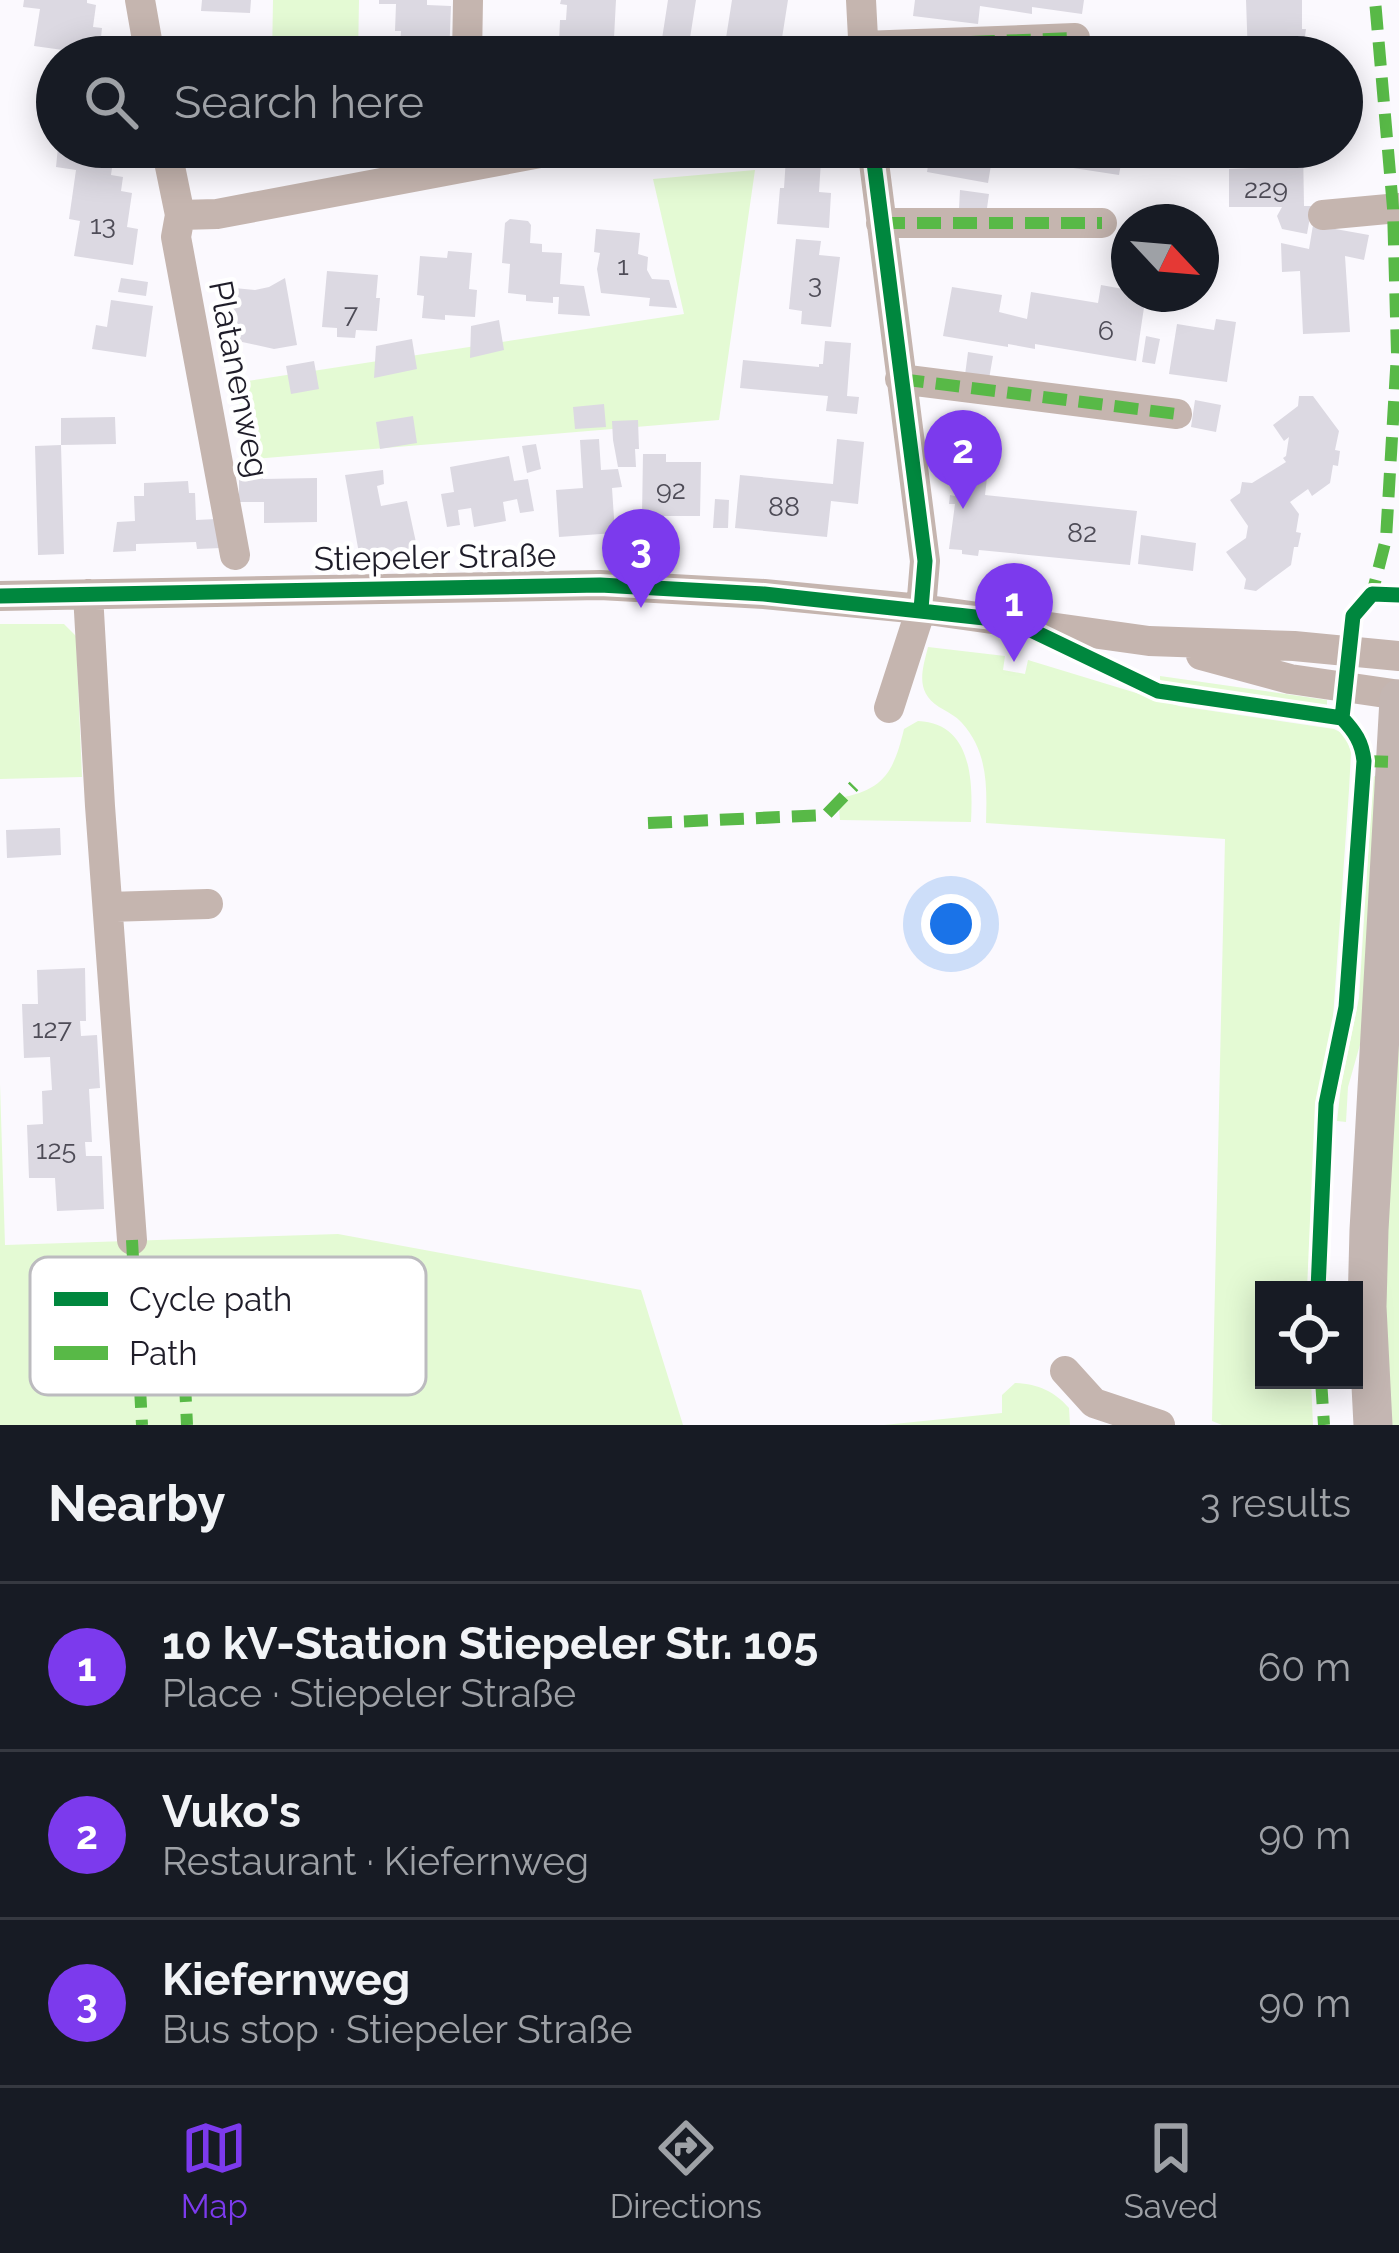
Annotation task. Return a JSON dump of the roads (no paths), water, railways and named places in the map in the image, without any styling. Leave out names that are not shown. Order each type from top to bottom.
[{"type":"main road","points":[[1373,1425],[1367,1307],[1399,697]]},
{"type":"street","points":[[140,0],[146,36]]},
{"type":"street","points":[[467,36],[468,0]]},
{"type":"street","points":[[862,0],[863,36]]},
{"type":"street","name":"Platanenweg","points":[[170,168],[180,215],[176,237],[235,556]]},
{"type":"street","points":[[180,215],[217,214],[416,168]]},
{"type":"street","points":[[874,168],[925,561],[921,609],[889,708]]},
{"type":"street","points":[[1323,215],[1399,208]]},
{"type":"street","points":[[881,223],[1102,223]]},
{"type":"street","points":[[900,379],[1178,414]]},
{"type":"street","name":"Stiepeler Straße","points":[[0,596],[600,584],[921,609],[1149,640],[1399,656]]},
{"type":"street","points":[[88,594],[132,1240]]},
{"type":"street","name":"Stiepeler Straße","points":[[1149,640],[1290,679],[1399,697]]},
{"type":"street","points":[[108,907],[208,904]]},
{"type":"street","points":[[1065,1371],[1088,1414],[1160,1425]]},
{"type":"place","name":"Vuko's","points":[[963,509]]},
{"type":"place","name":"Kiefernweg","points":[[641,608]]},
{"type":"place","name":"10 kV-Station Stiepeler Str. 105","points":[[1014,662]]}]
